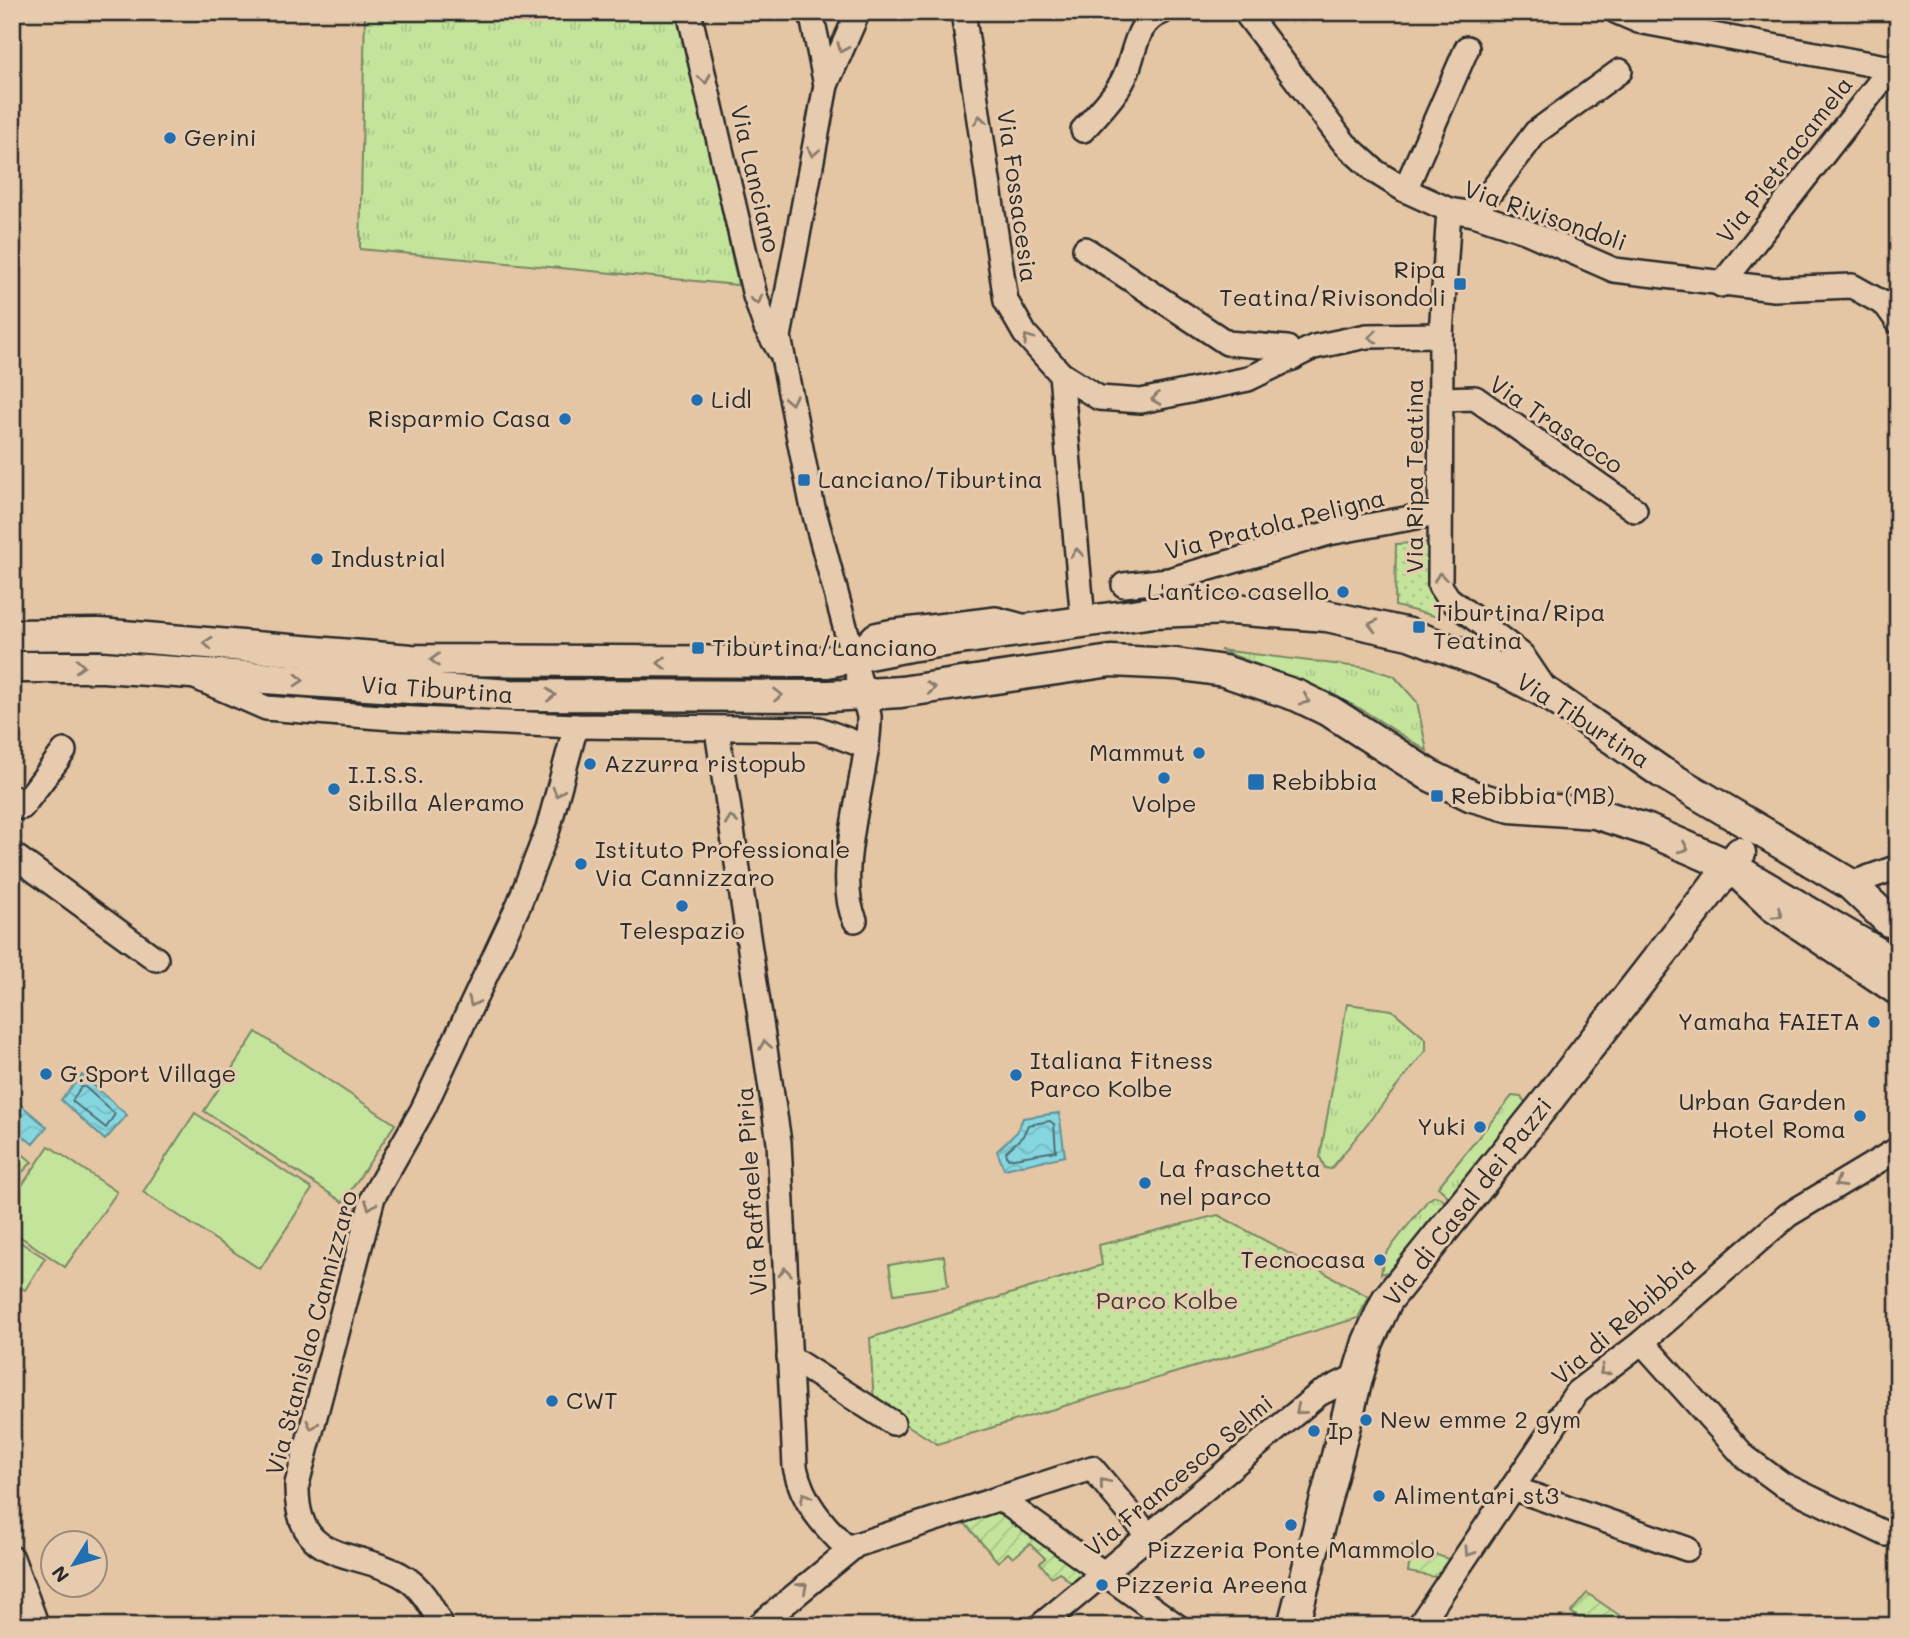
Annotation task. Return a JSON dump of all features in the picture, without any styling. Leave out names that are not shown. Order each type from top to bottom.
[{"type":"main road","name":"Via Tiburtina","points":[[12,635],[99,634],[411,660],[827,662],[1083,621],[1206,609],[1327,616],[1409,634],[1503,670],[1550,695],[1661,772],[1850,884],[1893,924]]},
{"type":"main road","name":"Via Tiburtina","points":[[12,667],[62,665],[511,695],[863,693],[928,689],[1101,662],[1177,664],[1241,675],[1298,696],[1346,720],[1447,785],[1472,796],[1511,807],[1595,813],[1640,826],[1730,866],[1748,846],[1763,847],[1893,924]]},
{"type":"main road","points":[[1730,866],[1898,965]]},
{"type":"main road","name":"Via di Casal dei Pazzi","points":[[1293,1626],[1358,1375],[1368,1342],[1387,1300],[1570,1073],[1730,866]]},
{"type":"street","name":"Via Lanciano","points":[[690,12],[755,296],[766,328],[781,353]]},
{"type":"street","name":"Via Lanciano","points":[[811,12],[826,85],[780,326],[781,353],[812,504],[869,716],[867,747],[850,847],[850,895],[855,920]]},
{"type":"street","points":[[826,85],[858,12]]},
{"type":"street","name":"Via Fossacesia","points":[[963,12],[1006,301],[1029,341],[1060,374],[1099,398],[1141,401],[1248,379],[1314,347],[1367,336],[1441,335]]},
{"type":"street","points":[[1083,130],[1125,78],[1143,27],[1149,18],[1162,12]]},
{"type":"street","points":[[1617,12],[1638,22],[1894,67]]},
{"type":"street","name":"Via Rivisondoli","points":[[1256,18],[1345,144],[1376,172],[1405,190],[1449,211],[1474,214],[1525,231],[1614,270],[1721,285],[1774,289],[1852,286],[1886,305],[1898,322]]},
{"type":"street","points":[[1405,190],[1467,48]]},
{"type":"street","name":"Via Pietracamela","points":[[1721,285],[1894,67]]},
{"type":"street","points":[[1474,214],[1536,132],[1620,71]]},
{"type":"street","name":"Via Ripa Teatina","points":[[1449,211],[1441,335],[1443,399],[1438,513],[1439,577],[1444,593],[1522,655],[1550,695]]},
{"type":"street","points":[[1085,249],[1227,343],[1287,348],[1293,358]]},
{"type":"street","points":[[1060,374],[1083,621]]},
{"type":"street","name":"Via Trasacco","points":[[1443,399],[1475,398],[1635,510]]},
{"type":"street","name":"Via Pratola Peligna","points":[[1124,584],[1169,580],[1329,533],[1438,513]]},
{"type":"street","name":"Via Tiburtina","points":[[183,672],[266,708],[392,718],[576,726],[717,730],[819,729],[867,747]]},
{"type":"street","name":"Via Stanislao Cannizzaro","points":[[441,1626],[421,1592],[402,1576],[341,1557],[318,1542],[303,1519],[297,1485],[373,1197],[423,1109],[519,904],[548,828],[576,726]]},
{"type":"street","name":"Via Raffaele Piria","points":[[717,730],[779,1142],[798,1482],[812,1511],[848,1549]]},
{"type":"street","points":[[15,810],[64,751]]},
{"type":"street","points":[[12,855],[156,959]]},
{"type":"street","points":[[1730,866],[1743,886],[1771,909],[1898,994]]},
{"type":"street","points":[[1850,884],[1898,867]]},
{"type":"street","name":"Via di Rebibbia","points":[[1419,1626],[1570,1400],[1642,1342],[1788,1215],[1898,1149]]},
{"type":"street","points":[[1642,1342],[1745,1457],[1782,1484],[1886,1534]]},
{"type":"street","points":[[789,1357],[893,1423]]},
{"type":"street","name":"Via Francesco Selmi","points":[[1040,1626],[1319,1394],[1358,1375]]},
{"type":"street","points":[[758,1626],[848,1549],[1092,1468],[1148,1535]]},
{"type":"street","points":[[1512,1488],[1686,1549]]},
{"type":"street","points":[[999,1499],[1177,1626]]},
{"type":"street","points":[[12,1558],[37,1626]]},
{"type":"green space","points":[[365,12],[679,12],[738,285],[360,249]]},
{"type":"green space","points":[[1434,542],[1435,585],[1442,618],[1395,606],[1396,544]]},
{"type":"green space","points":[[1220,650],[1367,668],[1394,676],[1417,702],[1427,751],[1361,709],[1314,686]]},
{"type":"green space","points":[[1347,1004],[1392,1010],[1426,1039],[1426,1050],[1331,1169],[1325,1168],[1320,1157]]},
{"type":"green space","points":[[256,1032],[395,1124],[343,1202],[204,1111]]},
{"type":"green space","points":[[1512,1096],[1521,1097],[1526,1103],[1523,1109],[1450,1198],[1438,1187]]},
{"type":"green space","points":[[195,1113],[312,1189],[260,1269],[143,1192]]},
{"type":"green space","points":[[12,1145],[32,1162],[12,1183]]},
{"type":"green space","points":[[49,1146],[117,1192],[65,1267],[12,1231],[12,1200]]},
{"type":"green space","points":[[1435,1196],[1443,1199],[1445,1206],[1391,1271],[1381,1274],[1384,1256],[1428,1200]]},
{"type":"green space","name":"Parco Kolbe","points":[[1218,1215],[1369,1297],[1358,1318],[937,1444],[874,1404],[870,1338],[1102,1265],[1099,1245]]},
{"type":"green space","points":[[12,1237],[45,1258],[25,1290],[12,1282]]},
{"type":"green space","points":[[944,1256],[948,1286],[894,1294],[889,1265]]},
{"type":"green space","points":[[999,1510],[1089,1570],[1072,1584],[1059,1572],[1051,1577],[1040,1563],[1045,1558],[1030,1544],[1013,1558],[1008,1553],[998,1562],[963,1521]]},
{"type":"green space","points":[[1412,1546],[1451,1560],[1440,1578],[1408,1572]]},
{"type":"green space","points":[[1587,1593],[1619,1615],[1622,1626],[1583,1626],[1585,1622],[1571,1612]]},
{"type":"water","points":[[82,1075],[127,1115],[105,1140],[61,1100]]},
{"type":"water","points":[[15,1100],[47,1127],[33,1144],[12,1127]]},
{"type":"water","points":[[1059,1113],[1065,1156],[1004,1169],[997,1151],[1017,1132],[1023,1118]]},
{"type":"place","name":"Gerini","points":[[170,138]]},
{"type":"place","name":"Ripa Teatina/Rivisondoli","points":[[1460,284]]},
{"type":"place","name":"Lidl","points":[[697,400]]},
{"type":"place","name":"Risparmio Casa","points":[[565,419]]},
{"type":"place","name":"Lanciano/Tiburtina","points":[[804,480]]},
{"type":"place","name":"Industrial","points":[[317,559]]},
{"type":"place","name":"L'antico casello","points":[[1343,592]]},
{"type":"place","name":"Tiburtina/Ripa Teatina","points":[[1419,627]]},
{"type":"place","name":"Tiburtina/Lanciano","points":[[698,648]]},
{"type":"place","name":"Mammut","points":[[1199,753]]},
{"type":"place","name":"Azzurra ristopub","points":[[590,764]]},
{"type":"place","name":"Volpe","points":[[1164,778]]},
{"type":"place","name":"Rebibbia","points":[[1256,782]]},
{"type":"place","name":"I.I.S.S. Sibilla Aleramo","points":[[334,789]]},
{"type":"place","name":"Rebibbia (MB)","points":[[1437,796]]},
{"type":"place","name":"Istituto Professionale Via Cannizzaro","points":[[581,864]]},
{"type":"place","name":"Telespazio","points":[[682,906]]},
{"type":"place","name":"Yamaha FAIETA","points":[[1874,1022]]},
{"type":"place","name":"G.Sport Village","points":[[46,1074]]},
{"type":"place","name":"Italiana Fitness Parco Kolbe","points":[[1016,1075]]},
{"type":"place","name":"Urban Garden Hotel Roma","points":[[1860,1116]]},
{"type":"place","name":"Yuki","points":[[1480,1127]]},
{"type":"place","name":"La fraschetta nel parco","points":[[1145,1183]]},
{"type":"place","name":"Tecnocasa","points":[[1380,1260]]},
{"type":"place","name":"CWT","points":[[552,1401]]},
{"type":"place","name":"New emme 2 gym","points":[[1366,1420]]},
{"type":"place","name":"Ip","points":[[1314,1431]]},
{"type":"place","name":"Alimentari st3","points":[[1379,1496]]},
{"type":"place","name":"Pizzeria Ponte Mammolo","points":[[1291,1525]]},
{"type":"place","name":"Pizzeria Areena","points":[[1102,1585]]}]
